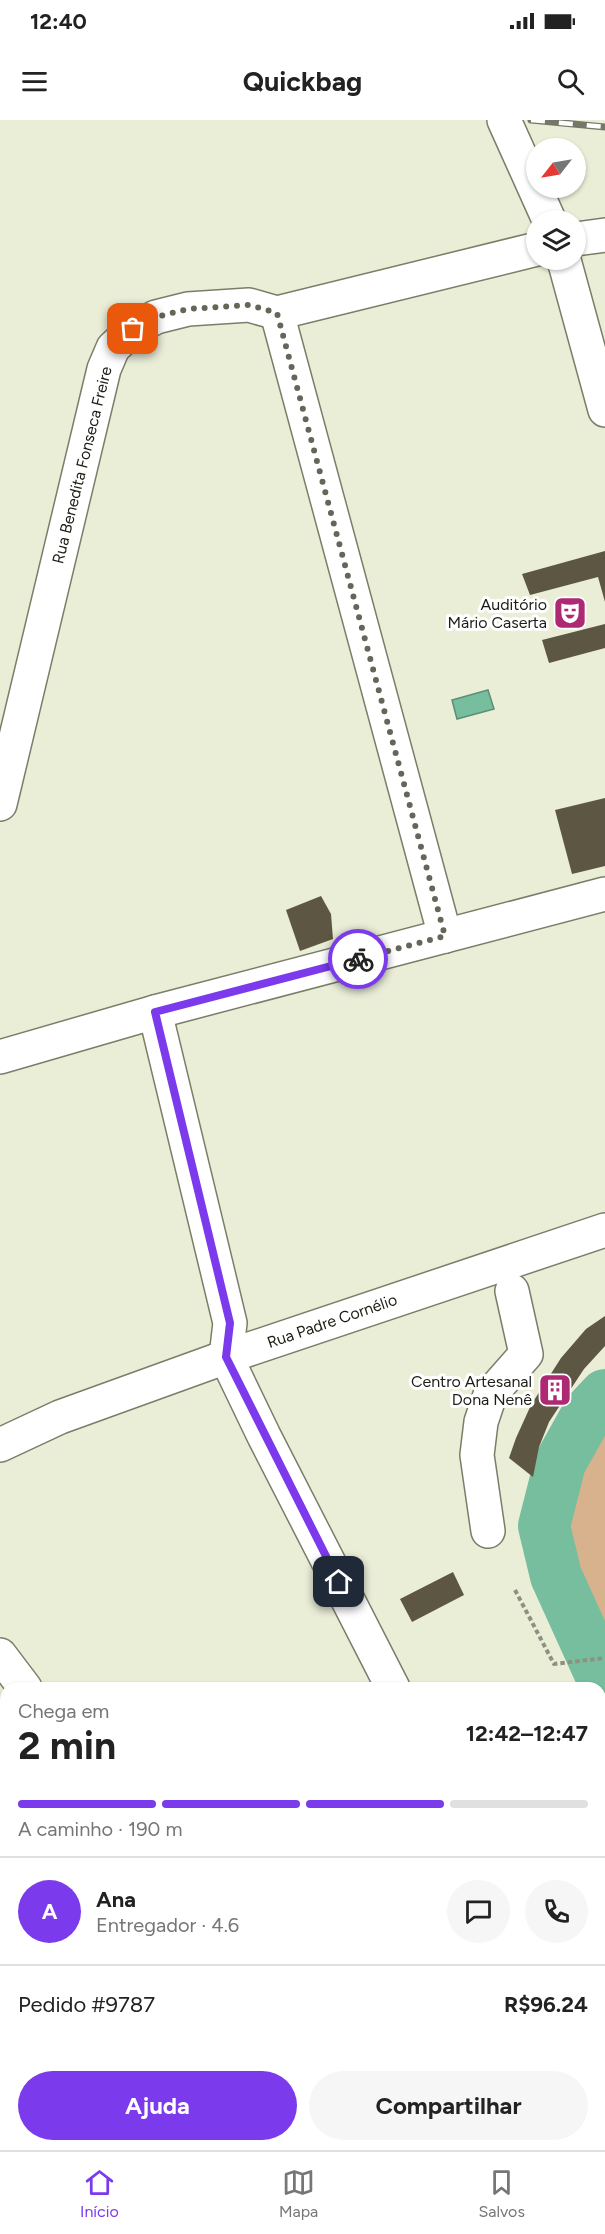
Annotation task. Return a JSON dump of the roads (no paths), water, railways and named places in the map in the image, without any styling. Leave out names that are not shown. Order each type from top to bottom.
[{"type":"street","points":[[504,120],[544,210]]},
{"type":"street","points":[[586,238],[605,235]]},
{"type":"street","name":"Rua Benedita Fonseca Freire","points":[[0,804],[104,369],[113,348],[133,329],[156,317],[188,309],[249,305],[277,313],[526,252]]},
{"type":"street","points":[[567,270],[605,410]]},
{"type":"street","points":[[277,313],[445,936]]},
{"type":"street","points":[[0,1057],[155,1012],[605,894]]},
{"type":"street","points":[[155,1012],[230,1323],[226,1357],[390,1682]]},
{"type":"street","name":"Rua Padre Cornélio","points":[[0,1433],[60,1417],[226,1357],[605,1230]]},
{"type":"street","points":[[488,1531],[477,1455],[481,1422],[490,1395],[526,1354],[512,1291]]},
{"type":"street","name":"Rua Padre Cornélio","points":[[0,1445],[60,1417]]},
{"type":"street","points":[[0,1655],[20,1682]]},
{"type":"waterway","points":[[604,1682],[556,1576],[544,1526],[560,1463],[588,1413],[605,1395]]},
{"type":"railway","points":[[531,120],[605,127]]},
{"type":"place","name":"Auditório Mário Caserta","points":[[570,613]]},
{"type":"place","name":"Centro Artesanal Dona Nenê","points":[[555,1390]]}]
